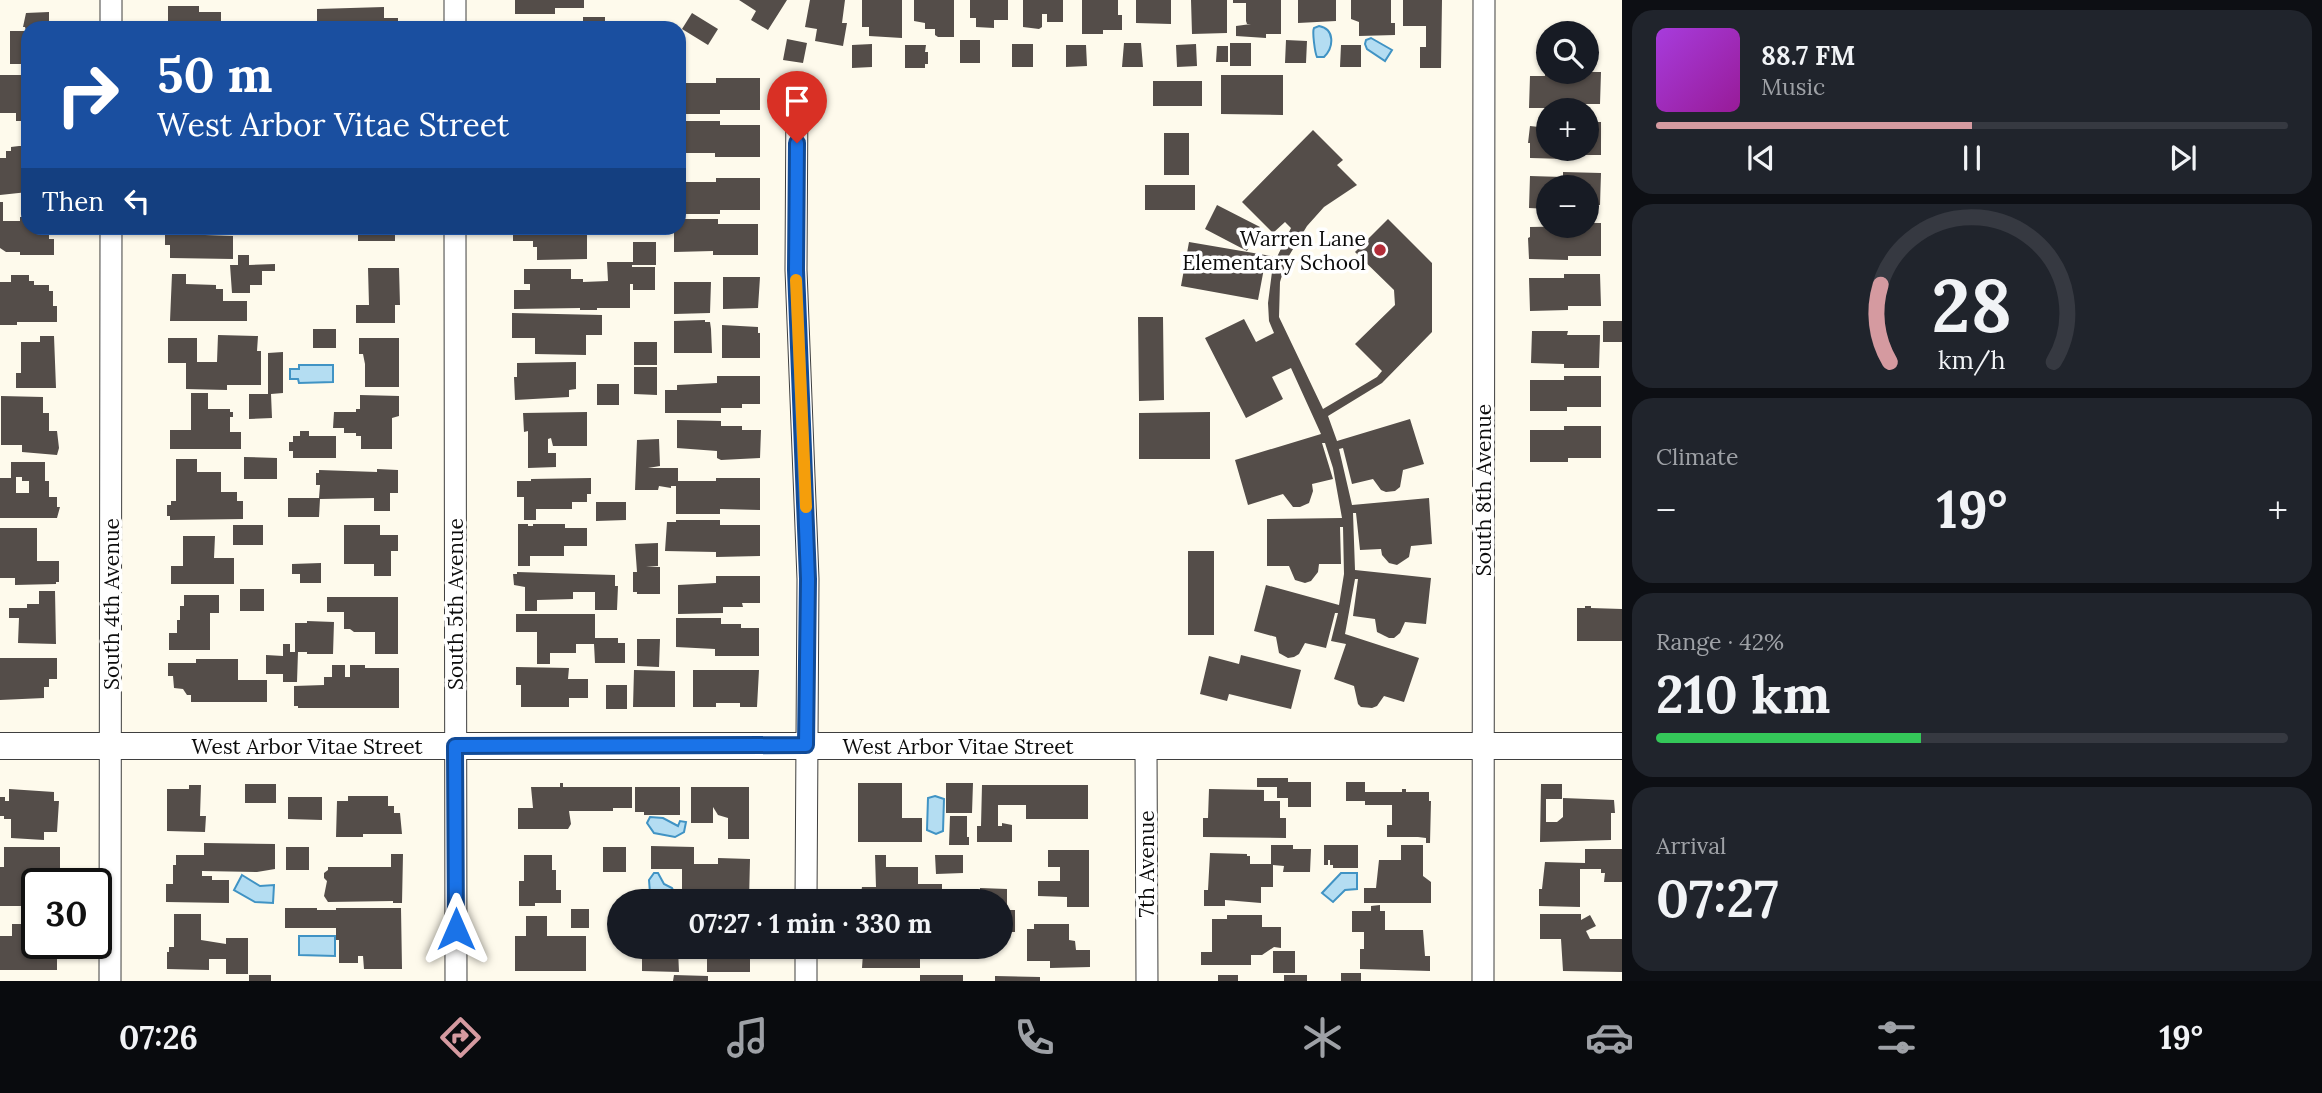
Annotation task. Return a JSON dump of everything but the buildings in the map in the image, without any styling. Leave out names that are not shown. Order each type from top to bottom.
[{"type":"street","points":[[111,0],[111,21]]},
{"type":"street","points":[[455,0],[455,21]]},
{"type":"street","name":"South 8th Avenue","points":[[1483,981],[1484,0]]},
{"type":"street","points":[[797,92],[796,270],[808,579],[806,889]]},
{"type":"street","name":"South 4th Avenue","points":[[110,981],[111,235]]},
{"type":"street","name":"South 5th Avenue","points":[[455,235],[456,981]]},
{"type":"street","name":"West Arbor Vitae Street","points":[[0,746],[1622,746]]},
{"type":"street","name":"7th Avenue","points":[[1146,747],[1147,981]]},
{"type":"street","points":[[806,959],[806,981]]},
{"type":"water","points":[[1319,26],[1328,31],[1331,39],[1330,48],[1324,57],[1317,57],[1315,47],[1313,30]]},
{"type":"water","points":[[1371,38],[1392,50],[1385,61],[1367,49],[1366,40]]},
{"type":"water","points":[[299,365],[333,365],[333,382],[299,383],[298,379],[290,379],[290,369],[299,369]]},
{"type":"water","points":[[935,796],[944,799],[943,831],[936,834],[927,830],[928,798]]},
{"type":"water","points":[[650,817],[663,818],[678,826],[680,821],[686,822],[684,832],[675,837],[654,833],[647,823]]},
{"type":"water","points":[[654,873],[658,873],[664,884],[672,889],[650,889],[649,880]]},
{"type":"water","points":[[1341,873],[1357,873],[1357,889],[1345,890],[1333,902],[1322,893]]},
{"type":"water","points":[[242,875],[260,886],[274,885],[273,903],[255,902],[234,890]]},
{"type":"water","points":[[299,936],[335,936],[335,956],[299,955]]},
{"type":"slow traffic","points":[[796,280],[806,507]]},
{"type":"place","name":"Warren Lane Elementary School","points":[[1380,250]]},
{"type":"route","points":[[456,929],[455,746],[806,745],[808,579],[796,270],[797,143]]}]
